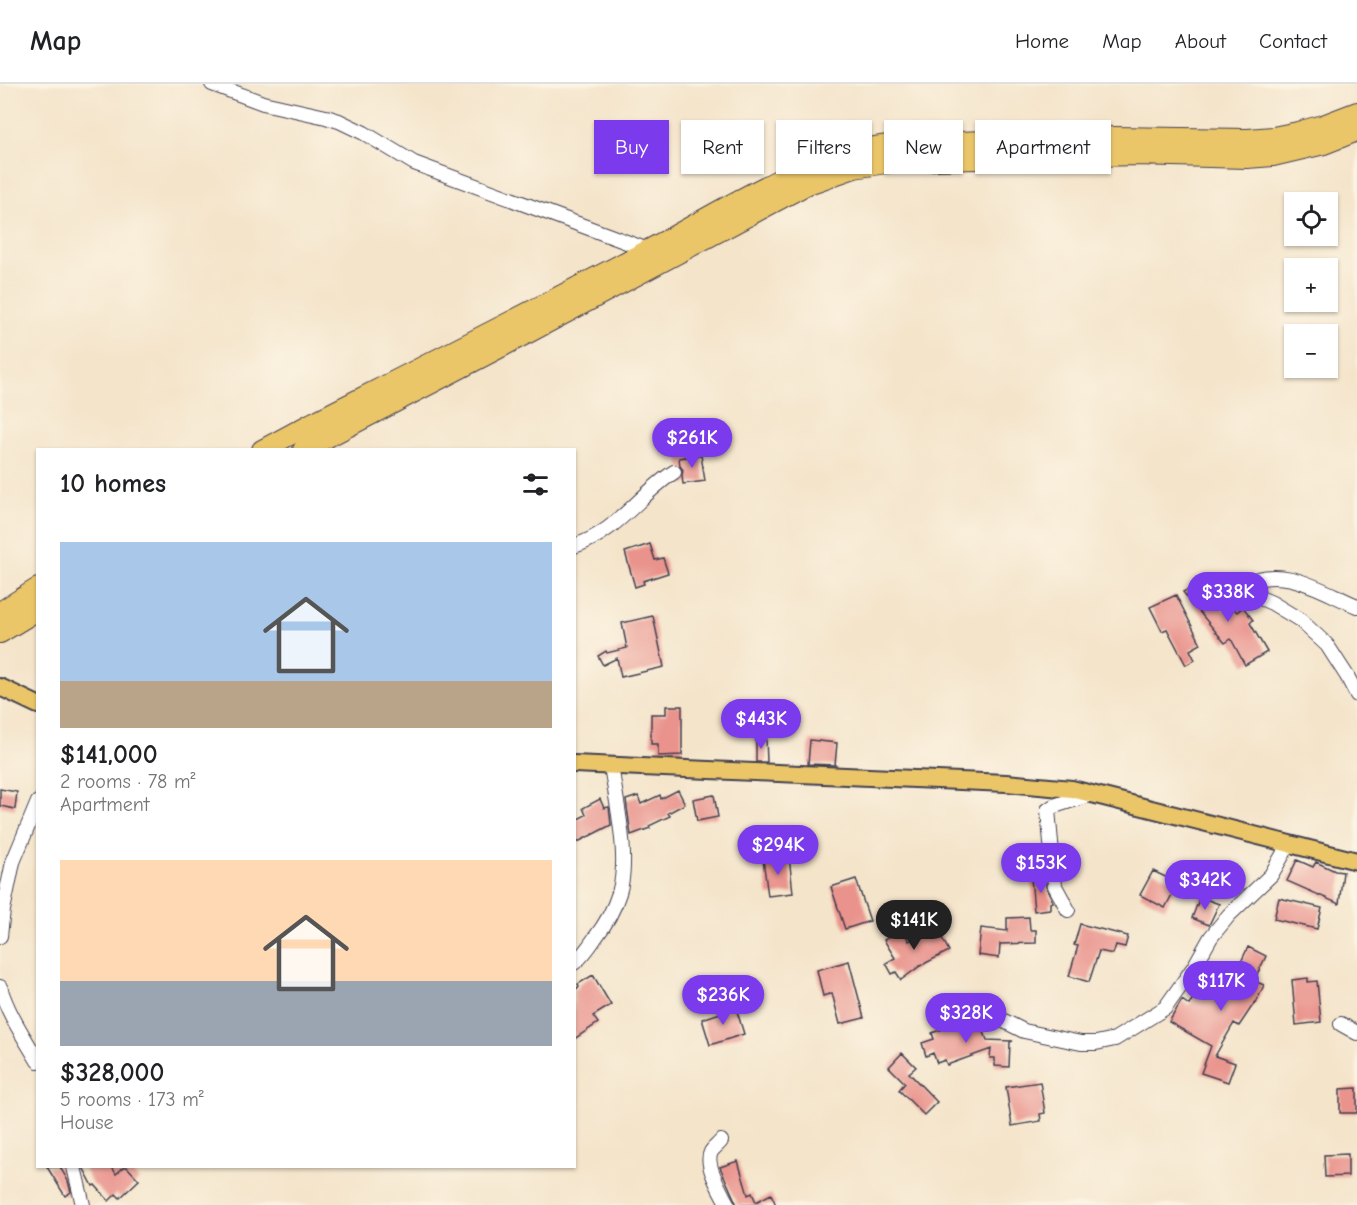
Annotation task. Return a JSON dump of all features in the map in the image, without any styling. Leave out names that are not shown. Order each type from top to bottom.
[{"type":"highway","points":[[266,448],[762,189],[803,168],[829,158],[888,145],[1124,137],[1248,140],[1298,132],[1357,112]]},
{"type":"highway","points":[[307,448],[808,184],[854,168],[899,161],[1099,156],[1247,158],[1299,151],[1357,131]]},
{"type":"highway","points":[[0,612],[36,589]]},
{"type":"highway","points":[[0,633],[36,611]]},
{"type":"main road","points":[[5,689],[36,695]]},
{"type":"main road","points":[[5,689],[36,704]]},
{"type":"main road","points":[[576,765],[1006,783],[1072,789],[1357,861]]},
{"type":"street","points":[[212,84],[263,103],[326,117],[364,133],[414,163],[648,250]]},
{"type":"street","points":[[576,545],[614,524],[655,485],[674,472]]},
{"type":"street","points":[[1357,606],[1313,585],[1285,578],[1267,577],[1252,580],[1243,585],[1246,591],[1300,620],[1328,645],[1357,695]]},
{"type":"street","points":[[576,962],[603,928],[619,893],[623,868],[622,846],[611,765]]},
{"type":"street","points":[[1068,910],[1055,886],[1048,810],[1093,794]]},
{"type":"street","points":[[0,936],[13,862],[36,806]]},
{"type":"street","points":[[1000,1019],[1024,1031],[1081,1043],[1115,1039],[1165,1008],[1194,968],[1211,937],[1229,915],[1271,875],[1289,844]]},
{"type":"street","points":[[0,987],[4,1002],[19,1031],[35,1054]]},
{"type":"street","points":[[1341,1024],[1357,1033]]},
{"type":"street","points":[[721,1142],[710,1153],[709,1161],[714,1177],[729,1205]]},
{"type":"street","points":[[74,1168],[83,1205]]},
{"type":"building","points":[[701,455],[705,481],[683,484],[683,470],[679,458]]},
{"type":"building","points":[[650,544],[655,560],[663,558],[668,573],[643,581],[644,584],[635,587],[625,552]]},
{"type":"building","points":[[1211,585],[1223,611],[1230,605],[1237,612],[1243,607],[1253,620],[1250,623],[1267,652],[1245,665],[1231,639],[1225,643],[1183,592],[1195,586],[1198,592]]},
{"type":"building","points":[[1176,595],[1201,644],[1190,650],[1195,660],[1186,665],[1167,629],[1162,631],[1150,607]]},
{"type":"building","points":[[653,616],[664,667],[621,677],[617,658],[603,665],[598,656],[606,651],[607,653],[627,648],[622,623]]},
{"type":"building","points":[[666,706],[682,706],[682,755],[658,756],[658,744],[651,744],[651,714],[666,714]]},
{"type":"building","points":[[766,738],[767,762],[756,762],[756,739]]},
{"type":"building","points":[[810,740],[837,743],[835,765],[808,764]]},
{"type":"building","points":[[0,789],[17,792],[15,809],[0,806]]},
{"type":"building","points":[[678,790],[685,804],[668,813],[670,816],[649,826],[650,828],[631,835],[626,800],[638,796],[641,804],[660,795],[661,799]]},
{"type":"building","points":[[714,795],[718,817],[697,821],[693,799]]},
{"type":"building","points":[[600,799],[604,808],[609,807],[611,825],[576,843],[576,820],[586,815],[583,808]]},
{"type":"building","points":[[789,856],[793,893],[768,896],[763,859]]},
{"type":"building","points":[[1297,860],[1313,867],[1316,862],[1335,871],[1343,872],[1339,904],[1287,881]]},
{"type":"building","points":[[1153,871],[1178,883],[1165,908],[1140,895]]},
{"type":"building","points":[[1045,876],[1046,887],[1053,902],[1050,903],[1050,909],[1034,911],[1031,877]]},
{"type":"building","points":[[856,879],[870,921],[845,929],[831,887]]},
{"type":"building","points":[[1200,897],[1219,904],[1209,925],[1192,918]]},
{"type":"building","points":[[1279,898],[1322,908],[1317,929],[1274,919]]},
{"type":"building","points":[[1029,917],[1030,930],[1036,930],[1036,943],[1000,944],[999,958],[978,955],[981,928],[1007,931],[1007,918]]},
{"type":"building","points":[[1080,924],[1128,936],[1125,947],[1116,945],[1113,954],[1099,951],[1089,982],[1069,976],[1078,946],[1074,945]]},
{"type":"building","points":[[936,927],[949,951],[920,966],[901,980],[896,972],[892,974],[886,963],[895,958],[884,940],[902,929],[909,941]]},
{"type":"building","points":[[1248,947],[1266,956],[1254,981],[1264,985],[1256,1003],[1239,1026],[1234,1023],[1215,1056],[1235,1063],[1228,1082],[1201,1073],[1211,1046],[1169,1022],[1182,1000],[1189,1005],[1204,980],[1226,994]]},
{"type":"building","points":[[849,961],[864,1018],[840,1024],[832,993],[823,996],[817,970]]},
{"type":"building","points":[[593,975],[611,1005],[593,1016],[598,1023],[576,1038],[576,989],[579,987],[578,984]]},
{"type":"building","points":[[1308,978],[1308,982],[1317,981],[1321,1022],[1296,1025],[1292,980]]},
{"type":"building","points":[[736,1008],[744,1034],[710,1045],[702,1019]]},
{"type":"building","points":[[978,1016],[987,1040],[1013,1041],[1010,1042],[1009,1067],[995,1066],[995,1058],[990,1058],[991,1049],[947,1065],[945,1060],[937,1063],[933,1053],[926,1056],[922,1043],[934,1039],[932,1033]]},
{"type":"building","points":[[902,1053],[916,1067],[909,1073],[937,1102],[924,1115],[899,1090],[905,1083],[889,1067]]},
{"type":"building","points":[[1040,1082],[1045,1113],[1040,1114],[1041,1121],[1012,1126],[1006,1087]]},
{"type":"building","points":[[1357,1088],[1357,1113],[1340,1113],[1340,1089]]},
{"type":"building","points":[[1348,1154],[1348,1176],[1325,1177],[1324,1155]]},
{"type":"building","points":[[738,1161],[748,1195],[752,1193],[756,1202],[771,1194],[776,1205],[737,1205],[720,1167]]},
{"type":"building","points":[[48,1168],[61,1168],[71,1192],[65,1196]]},
{"type":"building","points":[[84,1168],[113,1168],[116,1174],[123,1168],[128,1168],[139,1180],[120,1198],[116,1194],[109,1201],[95,1185],[93,1186]]}]
